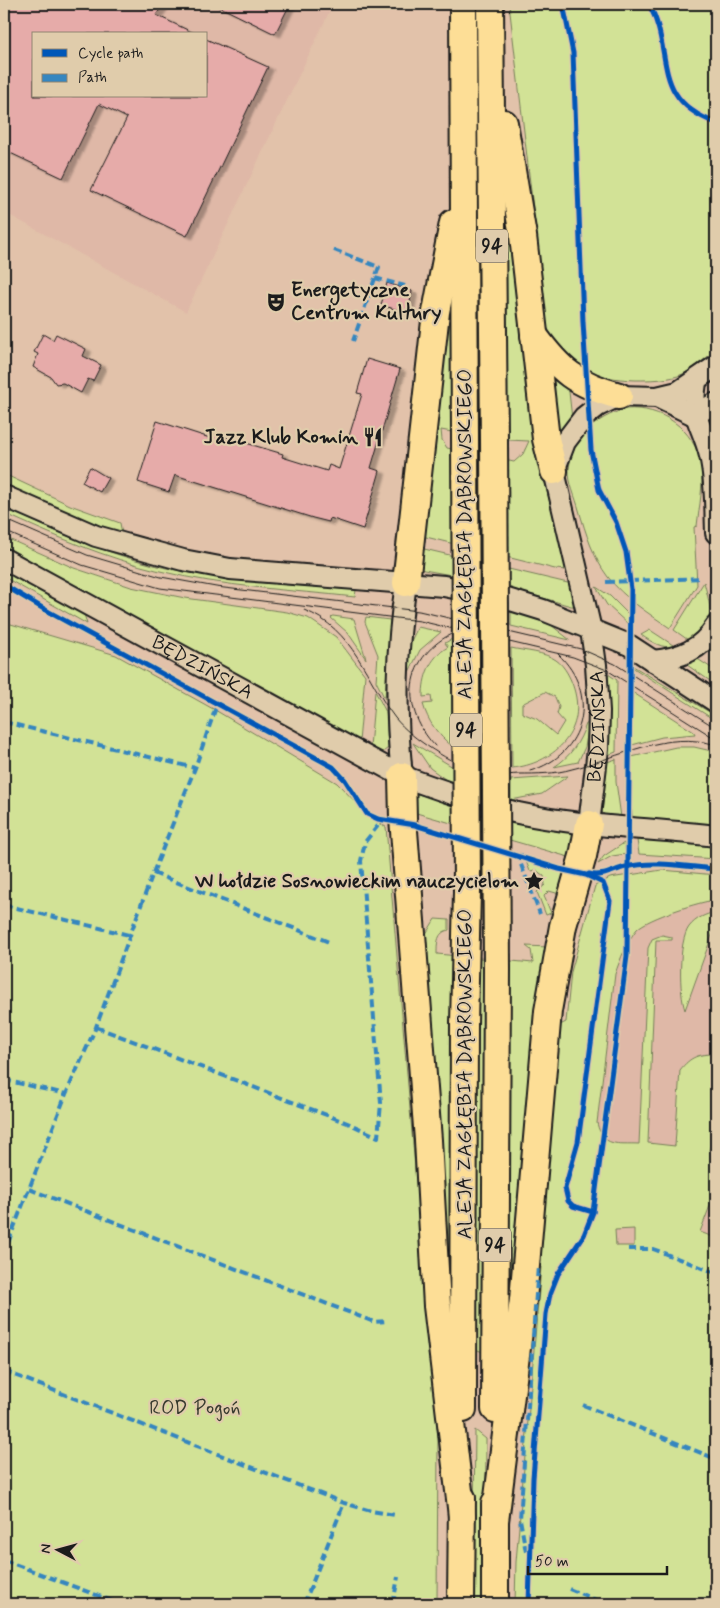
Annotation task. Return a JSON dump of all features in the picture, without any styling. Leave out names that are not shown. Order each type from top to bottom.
[{"type":"main road","name":"ALEJA ZAGŁĘBIA DĄBROWSKIEGO","points":[[461,1604],[464,1024],[467,892],[463,4]]},
{"type":"main road","name":"ALEJA ZAGŁĘBIA DĄBROWSKIEGO","points":[[490,4],[497,969],[495,1604]]},
{"type":"main road","points":[[490,51],[523,236],[546,439],[554,471]]},
{"type":"main road","points":[[406,583],[436,312],[464,166]]},
{"type":"main road","points":[[534,335],[545,351],[570,375],[589,387],[619,396]]},
{"type":"main road","points":[[402,776],[402,818],[428,1140],[437,1306],[462,1516]]},
{"type":"main road","points":[[495,1521],[523,1300],[548,1010],[564,926],[583,856],[589,824]]},
{"type":"street","points":[[554,471],[565,442],[584,417],[598,406],[619,396],[657,398],[678,392],[696,382],[716,366]]},
{"type":"street","points":[[696,382],[693,400],[694,415],[710,457],[716,533]]},
{"type":"street","points":[[657,398],[694,415],[706,411],[716,403]]},
{"type":"street","name":"BĘDZIŃSKA","points":[[554,471],[596,664],[599,726],[596,772],[589,824]]},
{"type":"street","points":[[4,496],[76,528],[131,548],[230,569],[444,586],[504,598],[543,610],[629,645],[716,702]]},
{"type":"street","name":"BĘDZIŃSKA","points":[[4,559],[402,776],[448,793],[519,813],[589,824],[716,836]]},
{"type":"street","points":[[402,776],[396,694],[399,635],[406,583]]},
{"type":"street","points":[[653,661],[670,659],[695,650],[716,626]]},
{"type":"shaded area","points":[[4,4],[333,4],[186,312],[4,212]]},
{"type":"shaded area","points":[[658,880],[716,882],[716,1267],[634,1246],[580,1248],[610,967]]},
{"type":"green space","points":[[509,4],[716,4],[716,350],[683,374],[662,379],[636,380],[607,377],[594,373],[572,361],[563,352],[547,327]]},
{"type":"green space","points":[[505,195],[534,440],[567,570],[555,569],[422,536],[453,277],[452,432],[441,430],[442,440],[447,448],[514,462],[523,454],[529,441],[508,440]]},
{"type":"green space","points":[[546,362],[568,383],[572,419],[559,442]]},
{"type":"green space","points":[[626,409],[652,411],[674,422],[692,441],[701,465],[701,496],[697,526],[694,527],[697,585],[670,628],[629,598],[608,577],[594,553],[572,490],[569,469],[571,458],[580,439],[587,430],[605,417]]},
{"type":"green space","points":[[4,474],[70,505],[120,523],[122,534],[72,516],[4,483]]},
{"type":"green space","points":[[4,507],[87,544],[153,565],[265,583],[356,590],[355,597],[208,581],[140,566],[61,538],[4,513]]},
{"type":"green space","points":[[4,537],[74,568],[131,587],[185,598],[287,612],[308,618],[336,637],[365,675],[359,742],[58,578],[4,545]]},
{"type":"green space","points":[[420,548],[572,584],[576,601],[574,606],[571,606],[484,581],[421,569]]},
{"type":"green space","points":[[4,568],[84,614],[87,624],[4,577]]},
{"type":"green space","points":[[704,582],[710,615],[691,642],[674,630]]},
{"type":"green space","points":[[596,587],[610,596],[628,614],[628,624],[607,605]]},
{"type":"green space","points":[[511,610],[551,625],[570,640],[511,626]]},
{"type":"green space","points":[[333,616],[354,619],[366,659],[348,633],[331,618]]},
{"type":"green space","points":[[366,617],[390,620],[385,699],[376,681],[378,655],[365,622]]},
{"type":"green space","name":"ROD Pogoń","points":[[4,622],[116,655],[215,710],[337,783],[374,821],[386,827],[438,1438],[437,1604],[4,1604]]},
{"type":"green space","points":[[418,627],[441,632],[420,650],[409,672],[406,672],[408,647]]},
{"type":"green space","points":[[650,630],[676,647],[666,647],[657,644],[641,635]]},
{"type":"green space","points":[[452,639],[452,746],[434,728],[425,711],[423,704],[432,703],[431,696],[423,697],[424,682],[428,669],[441,651],[448,647],[445,643]]},
{"type":"green space","points":[[511,648],[546,655],[559,663],[565,669],[571,681],[577,705],[571,732],[563,744],[553,753],[540,760],[512,768]],"holes":[[[545,692],[555,697],[559,707],[557,714],[564,722],[556,735],[537,719],[522,713],[522,704]]]},
{"type":"green space","points":[[696,658],[716,671],[716,685],[687,665]]},
{"type":"green space","points":[[628,663],[716,716],[716,721],[629,665]]},
{"type":"green space","points":[[608,674],[617,680],[616,752],[608,755],[610,716]]},
{"type":"green space","points":[[629,690],[695,734],[662,737],[628,746]]},
{"type":"green space","points":[[375,691],[386,712],[388,748],[383,752],[370,747]]},
{"type":"green space","points":[[589,723],[585,747],[578,762],[554,767],[574,749],[586,724]]},
{"type":"green space","points":[[413,743],[453,767],[453,785],[430,768]]},
{"type":"green space","points":[[676,747],[694,747],[716,752],[716,825],[633,818],[627,783],[627,758]]},
{"type":"green space","points":[[616,759],[616,782],[621,817],[606,816],[602,812],[607,762]]},
{"type":"green space","points":[[568,776],[542,794],[511,800],[511,780]]},
{"type":"green space","points":[[418,794],[535,827],[571,832],[576,835],[572,858],[413,812],[413,797]]},
{"type":"green space","points":[[637,840],[716,845],[716,859],[639,854]]},
{"type":"green space","points":[[624,843],[626,854],[612,856],[598,864],[604,856]]},
{"type":"green space","points":[[525,859],[568,873],[563,895],[549,891],[544,896],[551,913],[546,915],[537,892],[545,885],[544,876],[536,870],[530,871]]},
{"type":"green space","points":[[662,870],[716,875],[716,900],[687,907],[652,920],[637,929],[627,945],[615,974],[597,1123],[603,1137],[607,1140],[618,1144],[639,1144],[648,948],[652,939],[662,935],[672,937],[672,940],[656,940],[648,1143],[675,1146],[680,1070],[696,1057],[716,1054],[716,1129],[709,1150],[716,1153],[716,1190],[700,1232],[716,1238],[716,1604],[515,1604],[516,1562],[541,1267],[543,1167],[556,1027],[566,1022],[571,972],[595,886],[610,878]],"holes":[[[634,1229],[634,1246],[616,1246],[615,1230]]]},
{"type":"green space","points":[[716,912],[716,924],[685,1010],[682,992],[681,955],[685,934],[695,921],[705,915]]},
{"type":"green space","points":[[435,919],[449,920],[449,930],[442,933],[438,939],[437,954],[533,963],[531,950],[526,946],[548,947],[511,1341],[484,1353],[474,1348],[451,1330],[421,942]]},
{"type":"green space","points":[[475,1430],[486,1439],[485,1604],[473,1604]]},
{"type":"building","points":[[4,4],[164,4],[156,15],[192,32],[32,32],[32,98],[208,98],[208,40],[268,67],[187,236],[91,190],[127,118],[99,104],[63,178],[4,150]]},
{"type":"building","points":[[214,4],[290,4],[275,34]]},
{"type":"building","points":[[387,283],[412,291],[408,313],[381,305]]},
{"type":"building","points":[[43,334],[53,340],[56,334],[86,349],[83,356],[101,365],[93,381],[88,379],[81,393],[63,383],[56,384],[51,377],[33,367],[38,354],[34,352]]},
{"type":"building","points":[[367,359],[400,369],[371,468],[380,471],[363,529],[330,518],[329,522],[313,518],[175,475],[169,492],[138,482],[157,421],[210,438],[212,433],[283,454],[282,457],[327,471],[329,465],[339,469],[362,394],[357,393]]},
{"type":"building","points":[[90,467],[108,478],[100,492],[82,482]]},
{"type":"tram line","points":[[4,519],[87,555],[161,577],[216,587],[419,611],[581,649],[615,664],[716,728]]},
{"type":"tram line","points":[[4,531],[82,565],[160,588],[420,621],[573,657],[607,670],[716,739]]},
{"type":"tram line","points":[[304,610],[321,619],[347,643],[395,718],[403,726],[433,750],[456,763],[478,772],[498,775],[553,773],[566,771],[661,743],[679,740],[698,741],[716,745]]},
{"type":"tram line","points":[[435,746],[423,730],[415,713],[412,696],[413,680],[419,665],[428,651],[442,639],[460,630]]},
{"type":"tram line","points":[[530,771],[549,763],[564,751],[575,737],[581,721],[582,704],[579,686],[571,670],[558,654]]},
{"type":"marked path","points":[[334,250],[379,267],[353,341]]},
{"type":"marked path","points":[[375,278],[405,286]]},
{"type":"marked path","points":[[606,582],[701,578]]},
{"type":"marked path","points":[[4,1253],[66,1094],[96,1027],[153,873],[195,768],[215,710],[220,703]]},
{"type":"marked path","points":[[4,722],[195,768]]},
{"type":"marked path","points":[[96,1027],[350,1124],[378,1137],[381,1103],[361,861],[365,842],[384,818]]},
{"type":"marked path","points":[[521,853],[520,862],[540,914]]},
{"type":"marked path","points":[[153,873],[329,942]]},
{"type":"marked path","points":[[4,905],[129,935]]},
{"type":"marked path","points":[[4,1080],[66,1094]]},
{"type":"marked path","points":[[29,1189],[374,1322],[388,1321]]},
{"type":"marked path","points":[[628,1249],[653,1249],[716,1273]]},
{"type":"marked path","points":[[526,1552],[520,1519],[538,1266]]},
{"type":"marked path","points":[[4,1371],[344,1503],[371,1511],[395,1515]]},
{"type":"marked path","points":[[583,1405],[716,1459]]},
{"type":"marked path","points":[[304,1604],[344,1503]]},
{"type":"marked path","points":[[4,1560],[120,1604]]},
{"type":"marked path","points":[[393,1604],[398,1577]]},
{"type":"marked path","points":[[569,1589],[606,1604]]},
{"type":"cycle path","points":[[529,1604],[533,1478],[546,1314],[550,1294],[558,1274],[584,1235],[593,1212],[627,956],[631,589],[626,552],[616,522],[599,490],[591,450],[583,322],[573,53],[563,4]]},
{"type":"cycle path","points":[[649,4],[657,22],[672,87],[681,101],[695,113],[716,123]]},
{"type":"cycle path","points":[[4,585],[49,612],[333,767],[345,780],[367,814],[378,819],[415,825],[559,869],[586,875],[603,883],[610,901],[578,1142],[565,1188],[568,1201],[573,1206],[593,1212]]},
{"type":"cycle path","points":[[589,874],[603,874],[626,867],[648,864],[716,869]]},
{"type":"place","name":"Energetyczne Centrum Kultury","points":[[276,302]]},
{"type":"place","name":"Jazz Klub Komin","points":[[373,437]]},
{"type":"place","name":"W hołdzie Sosnowieckim nauczycielom","points":[[534,881]]}]
